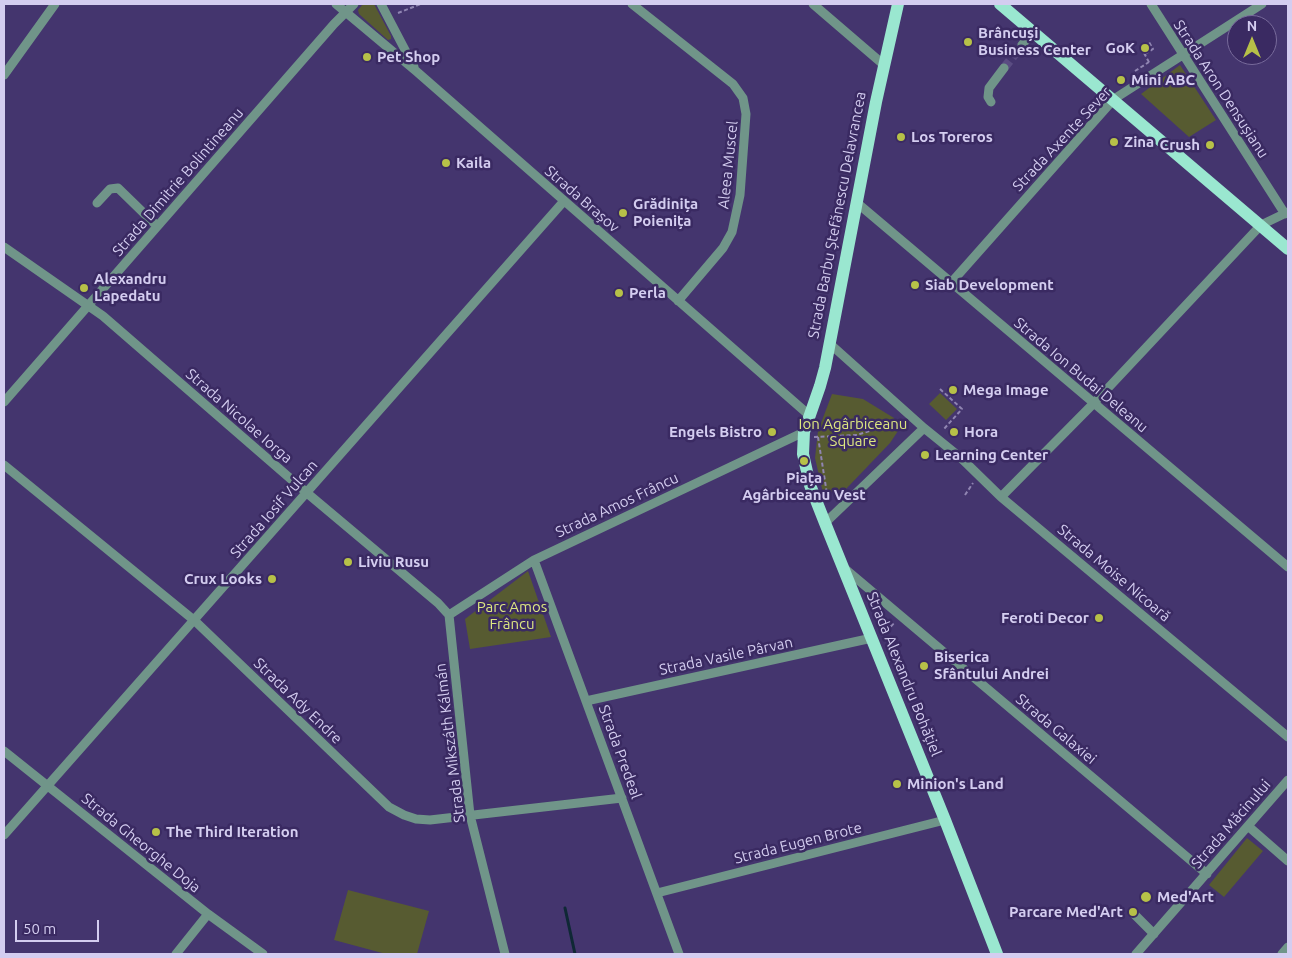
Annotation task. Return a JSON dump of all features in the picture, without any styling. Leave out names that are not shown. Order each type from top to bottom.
[{"type":"main road","name":"Strada Barbu Ștefănescu Delavrancea","points":[[812,435],[809,415],[820,386],[856,202],[898,4]]},
{"type":"main road","points":[[1000,4],[1114,99],[1288,249]]},
{"type":"main road","name":"Strada Alexandru Bohățiel","points":[[812,435],[802,447],[806,470],[825,523],[997,954]]},
{"type":"street","points":[[4,74],[55,4]]},
{"type":"street","name":"Strada Brașov","points":[[336,4],[416,71],[809,415]]},
{"type":"street","name":"Strada Dimitrie Bolintineanu","points":[[4,402],[345,11],[354,4]]},
{"type":"street","points":[[381,4],[389,16],[416,71]]},
{"type":"street","name":"Aleea Muscel","points":[[632,4],[733,84],[743,98],[746,114],[740,196],[732,232],[723,248],[678,301]]},
{"type":"street","points":[[813,4],[884,65]]},
{"type":"street","name":"Strada Aron Densușianu","points":[[1151,4],[1287,213]]},
{"type":"street","name":"Strada Axente Sever","points":[[950,284],[1114,99],[1262,4]]},
{"type":"street","points":[[1022,45],[1033,32]]},
{"type":"street","points":[[991,102],[988,97],[989,88],[1004,68]]},
{"type":"street","points":[[97,203],[110,189],[118,188],[157,226]]},
{"type":"street","name":"Strada Iosif Vulcan","points":[[4,835],[564,201]]},
{"type":"street","name":"Strada Ion Budai Deleanu","points":[[856,202],[950,284],[1288,567]]},
{"type":"street","points":[[1000,497],[1094,403],[1261,226],[1287,213]]},
{"type":"street","name":"Strada Nicolae Iorga","points":[[4,248],[88,305],[118,329],[307,493],[438,603],[449,615]]},
{"type":"street","name":"Strada Moise Nicoară","points":[[828,343],[936,437],[1000,497],[1288,737]]},
{"type":"street","points":[[825,523],[924,428]]},
{"type":"street","name":"Strada Amos Frâncu","points":[[449,615],[534,560],[812,435]]},
{"type":"street","name":"Strada Ady Endre","points":[[4,465],[195,620],[389,807],[416,819],[430,820],[622,798]]},
{"type":"street","name":"Strada Predeal","points":[[534,560],[679,954]]},
{"type":"street","name":"Strada Galaxiei","points":[[842,566],[1207,874]]},
{"type":"street","name":"Strada Mikszáth Kálmán","points":[[449,615],[470,815],[505,954]]},
{"type":"street","name":"Strada Vasile Pârvan","points":[[586,701],[873,642]]},
{"type":"street","name":"Strada Gheorghe Doja","points":[[4,751],[208,914],[263,954]]},
{"type":"street","name":"Strada Măcinului","points":[[1136,954],[1288,780]]},
{"type":"street","name":"Strada Eugen Brote","points":[[656,893],[945,820]]},
{"type":"street","points":[[1248,826],[1288,861]]},
{"type":"street","points":[[176,954],[208,914]]},
{"type":"street","points":[[1134,914],[1154,934]]},
{"type":"street","points":[[1282,954],[1288,947]]},
{"type":"path","points":[[389,16],[421,4]]},
{"type":"path","points":[[1136,71],[1150,63],[1144,53],[1153,49],[1149,42]]},
{"type":"path","points":[[936,437],[962,409],[940,389]]},
{"type":"path","points":[[827,495],[812,435],[857,435],[900,421]]},
{"type":"path","points":[[965,496],[978,475]]},
{"type":"path","points":[[873,642],[901,616]]},
{"type":"green space","points":[[363,4],[374,4],[391,39],[388,40],[359,14],[358,10]]},
{"type":"green space","points":[[1180,65],[1216,120],[1189,137],[1141,94]]},
{"type":"green space","points":[[940,393],[957,409],[946,420],[929,404]]},
{"type":"green space","name":"Ion Agârbiceanu Square","points":[[832,394],[863,399],[894,418],[900,428],[890,443],[845,490],[823,493],[815,458],[818,431]]},
{"type":"green space","name":"Parc Amos Frâncu","points":[[528,571],[551,637],[470,649],[465,619]]},
{"type":"green space","points":[[1247,838],[1263,851],[1224,897],[1209,885]]},
{"type":"green space","points":[[348,890],[429,911],[417,954],[386,954],[334,940]]},
{"type":"waterway","points":[[565,908],[575,954]]},
{"type":"tunnel","points":[[1004,68],[1022,45]]},
{"type":"place","name":"Brâncuși Business Center","points":[[968,42]]},
{"type":"place","name":"GoK","points":[[1145,48]]},
{"type":"place","name":"Pet Shop","points":[[367,57]]},
{"type":"place","name":"Mini ABC","points":[[1121,80]]},
{"type":"place","name":"Los Toreros","points":[[901,137]]},
{"type":"place","name":"Zina","points":[[1114,142]]},
{"type":"place","name":"Crush","points":[[1210,145]]},
{"type":"place","name":"Kaila","points":[[446,163]]},
{"type":"place","name":"Grădinița Poienița","points":[[623,213]]},
{"type":"place","name":"Siab Development","points":[[915,285]]},
{"type":"place","name":"Alexandru Lapedatu","points":[[84,288]]},
{"type":"place","name":"Perla","points":[[619,293]]},
{"type":"place","name":"Mega Image","points":[[953,390]]},
{"type":"place","name":"Engels Bistro","points":[[772,432]]},
{"type":"place","name":"Hora","points":[[954,432]]},
{"type":"place","name":"Learning Center","points":[[925,455]]},
{"type":"place","name":"Piața Agârbiceanu Vest","points":[[804,461]]},
{"type":"place","name":"Liviu Rusu","points":[[348,562]]},
{"type":"place","name":"Crux Looks","points":[[272,579]]},
{"type":"place","name":"Feroti Decor","points":[[1099,618]]},
{"type":"place","name":"Biserica Sfântului Andrei","points":[[924,666]]},
{"type":"place","name":"Minion's Land","points":[[897,784]]},
{"type":"place","name":"The Third Iteration","points":[[156,832]]},
{"type":"place","name":"Med'Art","points":[[1146,897]]},
{"type":"place","name":"Parcare Med'Art","points":[[1133,912]]}]
